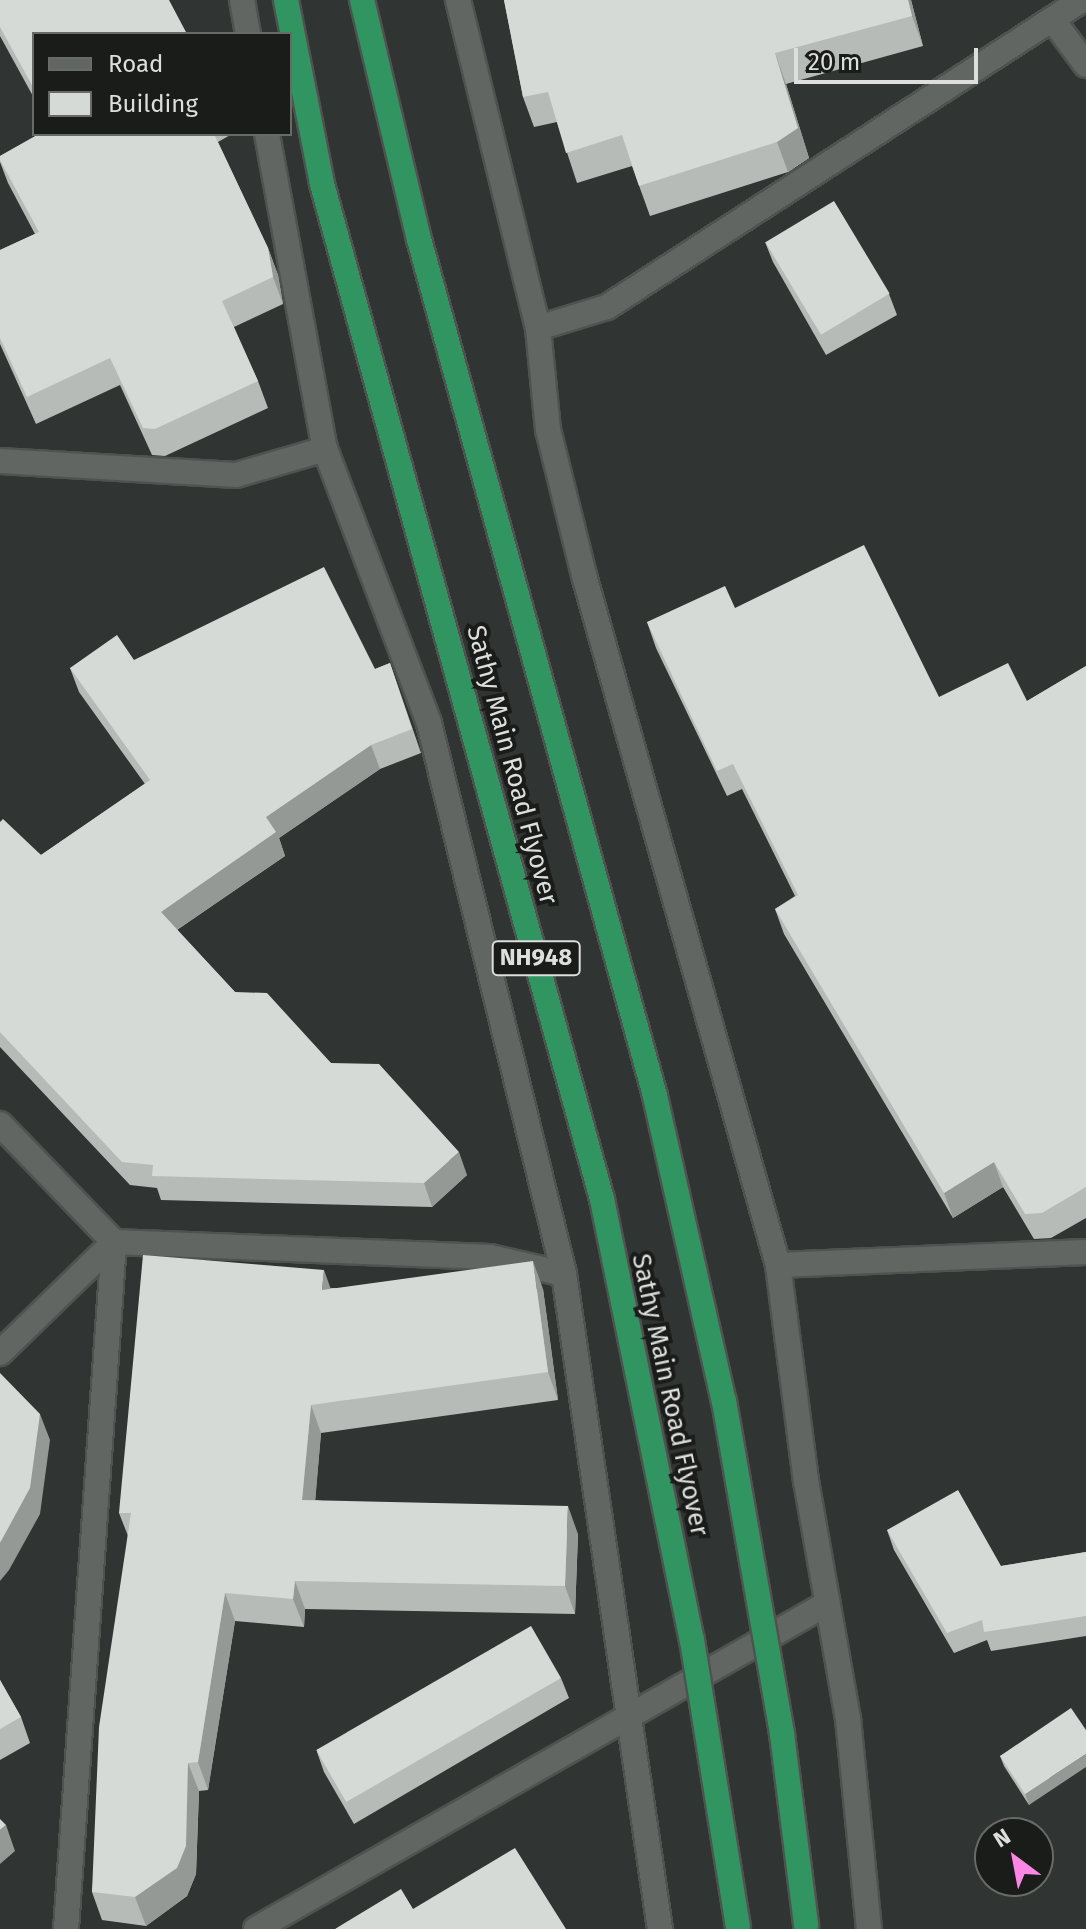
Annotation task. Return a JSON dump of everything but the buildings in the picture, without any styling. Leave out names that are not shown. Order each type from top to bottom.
[{"type":"highway","name":"Sathy Main Road Flyover","points":[[286,0],[322,184],[602,1199],[692,1640],[738,1926]]},
{"type":"highway","name":"Sathy Main Road Flyover","points":[[362,0],[419,239],[655,1096],[724,1401],[782,1734],[806,1925]]},
{"type":"street","points":[[242,0],[248,32]]},
{"type":"street","points":[[458,0],[538,328],[548,430],[581,564],[778,1265],[848,1719],[869,1929]]},
{"type":"street","points":[[538,328],[607,307],[1082,0]]},
{"type":"street","points":[[1052,19],[1086,65]]},
{"type":"street","points":[[267,136],[325,449],[429,723],[564,1274],[660,1929]]},
{"type":"street","points":[[0,461],[236,475],[325,449]]},
{"type":"street","points":[[0,1124],[114,1242],[490,1257],[564,1274]]},
{"type":"street","points":[[0,1353],[114,1242]]},
{"type":"street","points":[[66,1929],[114,1242]]},
{"type":"street","points":[[778,1265],[1086,1252]]},
{"type":"street","points":[[256,1929],[629,1710],[828,1603]]}]
